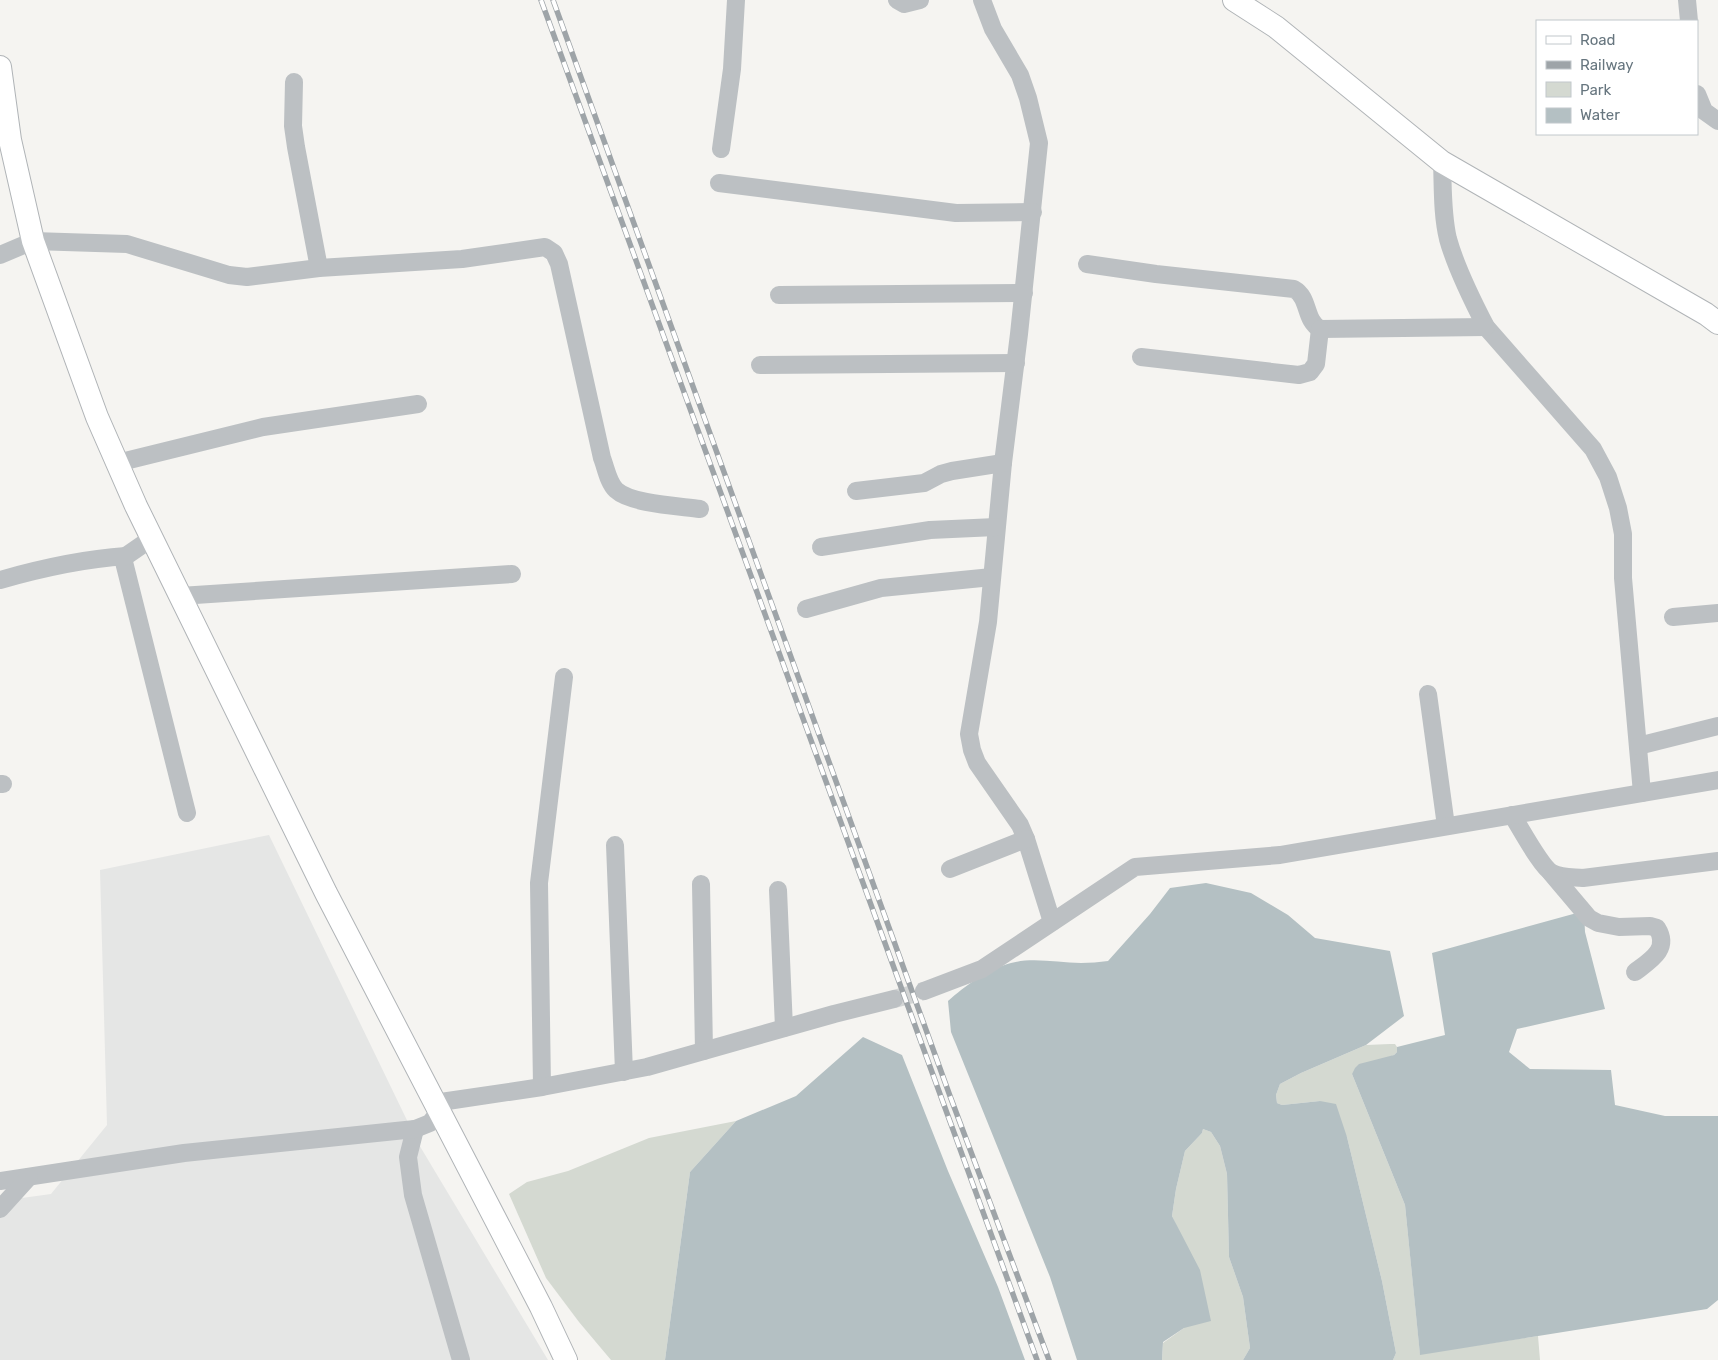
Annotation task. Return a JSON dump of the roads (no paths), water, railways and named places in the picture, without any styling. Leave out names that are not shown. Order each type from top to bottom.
[{"type":"main road","points":[[1234,0],[1276,28],[1442,162],[1718,324]]},
{"type":"main road","points":[[0,67],[10,140],[33,240],[97,418],[152,538],[326,893],[541,1307],[566,1360]]},
{"type":"street","points":[[721,149],[732,69],[736,0]]},
{"type":"street","points":[[897,0],[904,4],[920,0]]},
{"type":"street","points":[[982,0],[992,29],[1020,75],[1039,144],[1024,293],[996,527],[988,622],[969,734],[977,764],[1020,825],[1052,922]]},
{"type":"street","points":[[1687,0],[1689,20]]},
{"type":"street","points":[[294,82],[293,126],[319,268]]},
{"type":"street","points":[[1698,96],[1704,111],[1718,121]]},
{"type":"street","points":[[1442,162],[1444,209],[1448,239],[1474,305],[1486,327],[1593,449],[1608,477],[1618,508],[1622,534],[1623,578],[1642,793]]},
{"type":"street","points":[[719,183],[956,213],[1033,212]]},
{"type":"street","points":[[0,255],[33,240],[128,244],[229,275],[247,277],[319,268],[462,258],[544,247],[554,253],[559,264],[608,477],[616,490],[631,499],[700,509]]},
{"type":"street","points":[[1087,264],[1156,274],[1294,289],[1304,299],[1309,318],[1314,326],[1320,328],[1486,327]]},
{"type":"street","points":[[779,296],[1024,293]]},
{"type":"street","points":[[1141,357],[1299,375],[1310,372],[1316,364],[1320,328]]},
{"type":"street","points":[[760,365],[1016,363]]},
{"type":"street","points":[[117,463],[263,428],[418,404]]},
{"type":"street","points":[[856,491],[924,482],[952,471],[1003,463]]},
{"type":"street","points":[[820,547],[937,529],[996,527]]},
{"type":"street","points":[[0,580],[79,561],[126,556],[152,538]]},
{"type":"street","points":[[126,556],[124,562],[126,575],[187,813]]},
{"type":"street","points":[[180,596],[512,574]]},
{"type":"street","points":[[806,609],[881,588],[992,577]]},
{"type":"street","points":[[1673,616],[1718,613]]},
{"type":"street","points":[[542,1087],[539,883],[564,677]]},
{"type":"street","points":[[1428,694],[1446,826]]},
{"type":"street","points":[[1638,746],[1718,726]]},
{"type":"street","points":[[924,991],[982,969],[1135,867],[1280,855],[1718,780]]},
{"type":"street","points":[[1512,815],[1541,861],[1589,918],[1598,923],[1619,927],[1650,926],[1657,928],[1662,936],[1661,947],[1656,955],[1636,972]]},
{"type":"street","points":[[950,869],[1026,839]]},
{"type":"street","points":[[615,845],[624,1072]]},
{"type":"street","points":[[1551,873],[1565,877],[1583,878],[1718,861]]},
{"type":"street","points":[[701,884],[704,1051]]},
{"type":"street","points":[[778,890],[784,1028]]},
{"type":"street","points":[[0,1181],[184,1153],[416,1128],[430,1124],[437,1107],[624,1072],[894,999]]},
{"type":"street","points":[[416,1128],[408,1157],[413,1196],[461,1360]]},
{"type":"street","points":[[0,1209],[29,1176]]},
{"type":"water","points":[[1206,883],[1251,893],[1288,915],[1315,938],[1390,951],[1404,1016],[1366,1045],[1280,1084],[1276,1095],[1277,1103],[1282,1105],[1320,1101],[1336,1104],[1347,1137],[1382,1281],[1396,1353],[1393,1360],[1243,1360],[1250,1348],[1243,1297],[1229,1257],[1227,1174],[1220,1146],[1211,1132],[1203,1129],[1202,1133],[1185,1151],[1172,1216],[1200,1270],[1211,1321],[1184,1328],[1163,1342],[1162,1360],[1077,1360],[1050,1277],[951,1032],[948,1001],[977,979],[994,969],[1011,963],[1028,960],[1081,963],[1108,961],[1150,914],[1170,888]]},
{"type":"water","points":[[1584,911],[1585,932],[1605,1009],[1517,1029],[1509,1052],[1530,1069],[1611,1070],[1615,1105],[1665,1116],[1718,1116],[1718,1300],[1707,1309],[1420,1355],[1405,1205],[1352,1074],[1359,1064],[1394,1055],[1397,1052],[1397,1047],[1445,1035],[1432,953]]},
{"type":"water","points":[[863,1037],[902,1055],[948,1171],[998,1287],[1025,1360],[665,1360],[690,1172],[736,1121],[796,1096]]},
{"type":"tunnel","points":[[894,999],[924,991]]},
{"type":"railway","points":[[541,0],[1037,1360]]},
{"type":"railway","points":[[553,0],[950,1096],[1049,1360]]}]
